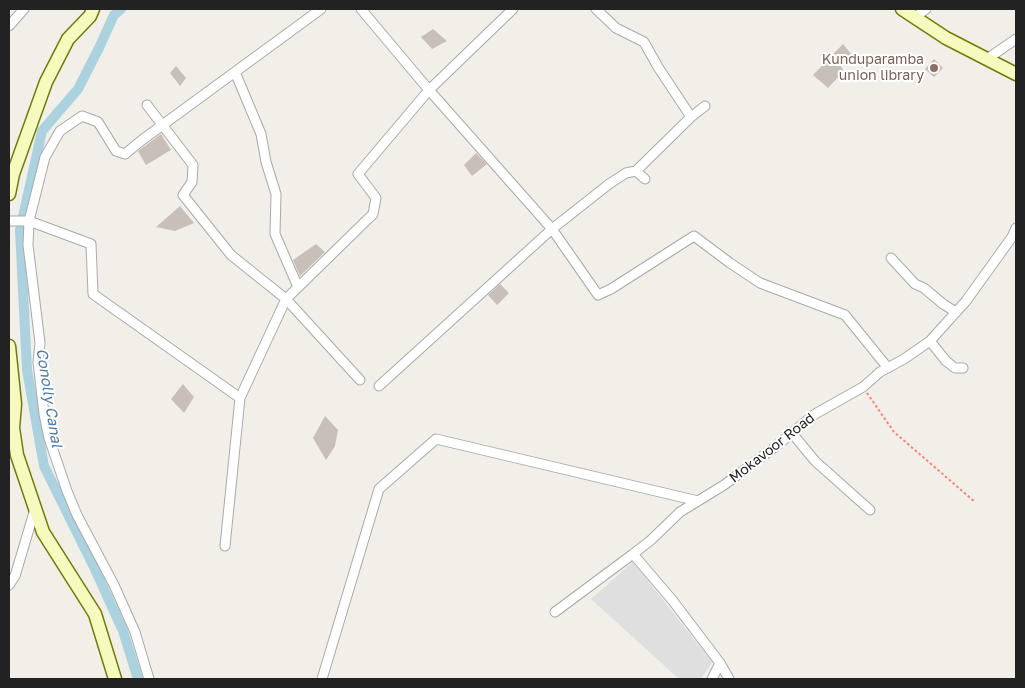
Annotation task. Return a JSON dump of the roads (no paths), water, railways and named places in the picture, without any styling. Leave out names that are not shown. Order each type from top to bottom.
[{"type":"main road","points":[[9,194],[13,174],[46,82],[68,39],[90,16],[93,9]]},
{"type":"main road","points":[[902,9],[946,38],[1016,74]]},
{"type":"main road","points":[[9,346],[15,404],[11,427],[13,456],[44,532],[95,614],[115,679]]},
{"type":"street","points":[[9,26],[24,9]]},
{"type":"street","points":[[149,679],[135,632],[114,585],[74,507],[49,438],[44,414],[38,362],[40,343],[28,245],[29,221],[45,157],[60,131],[82,116],[98,122],[116,151],[125,154],[321,9]]},
{"type":"street","points":[[361,9],[429,90],[552,229],[598,295],[611,289],[694,236],[730,264],[760,283],[845,315],[888,368]]},
{"type":"street","points":[[225,546],[240,398],[286,299],[373,214],[376,198],[358,174],[429,90],[513,9]]},
{"type":"street","points":[[596,9],[616,28],[644,42],[691,117]]},
{"type":"street","points":[[915,17],[926,9]]},
{"type":"street","points":[[987,59],[1016,39]]},
{"type":"street","points":[[235,72],[261,134],[266,162],[276,194],[275,234],[298,287]]},
{"type":"street","points":[[147,105],[193,165],[192,182],[183,195],[231,255],[286,299],[360,380]]},
{"type":"street","points":[[379,386],[552,229],[609,184],[626,173],[636,171],[691,117],[705,106]]},
{"type":"street","points":[[636,171],[644,179]]},
{"type":"street","points":[[9,221],[29,221],[91,244],[94,294],[240,398]]},
{"type":"street","name":"Mokavoor Road","points":[[555,612],[651,540],[680,512],[724,485],[815,414],[863,387],[880,372],[930,341],[956,312],[1012,237],[1016,228]]},
{"type":"street","points":[[891,258],[915,284],[924,288],[956,312]]},
{"type":"street","points":[[930,341],[946,362],[955,368],[963,368]]},
{"type":"street","points":[[792,433],[815,460],[870,510]]},
{"type":"street","points":[[322,679],[379,489],[436,439],[698,501]]},
{"type":"street","points":[[9,585],[15,576],[36,509]]},
{"type":"street","points":[[633,554],[673,601],[720,663],[729,679]]},
{"type":"street","points":[[712,679],[720,663]]},
{"type":"waterway","name":"Conolly Canal","points":[[121,9],[114,15],[78,89],[42,131],[20,230],[27,370],[44,466],[123,631],[138,679]]},
{"type":"place","name":"Kunduparamba union library","points":[[934,68]]}]
